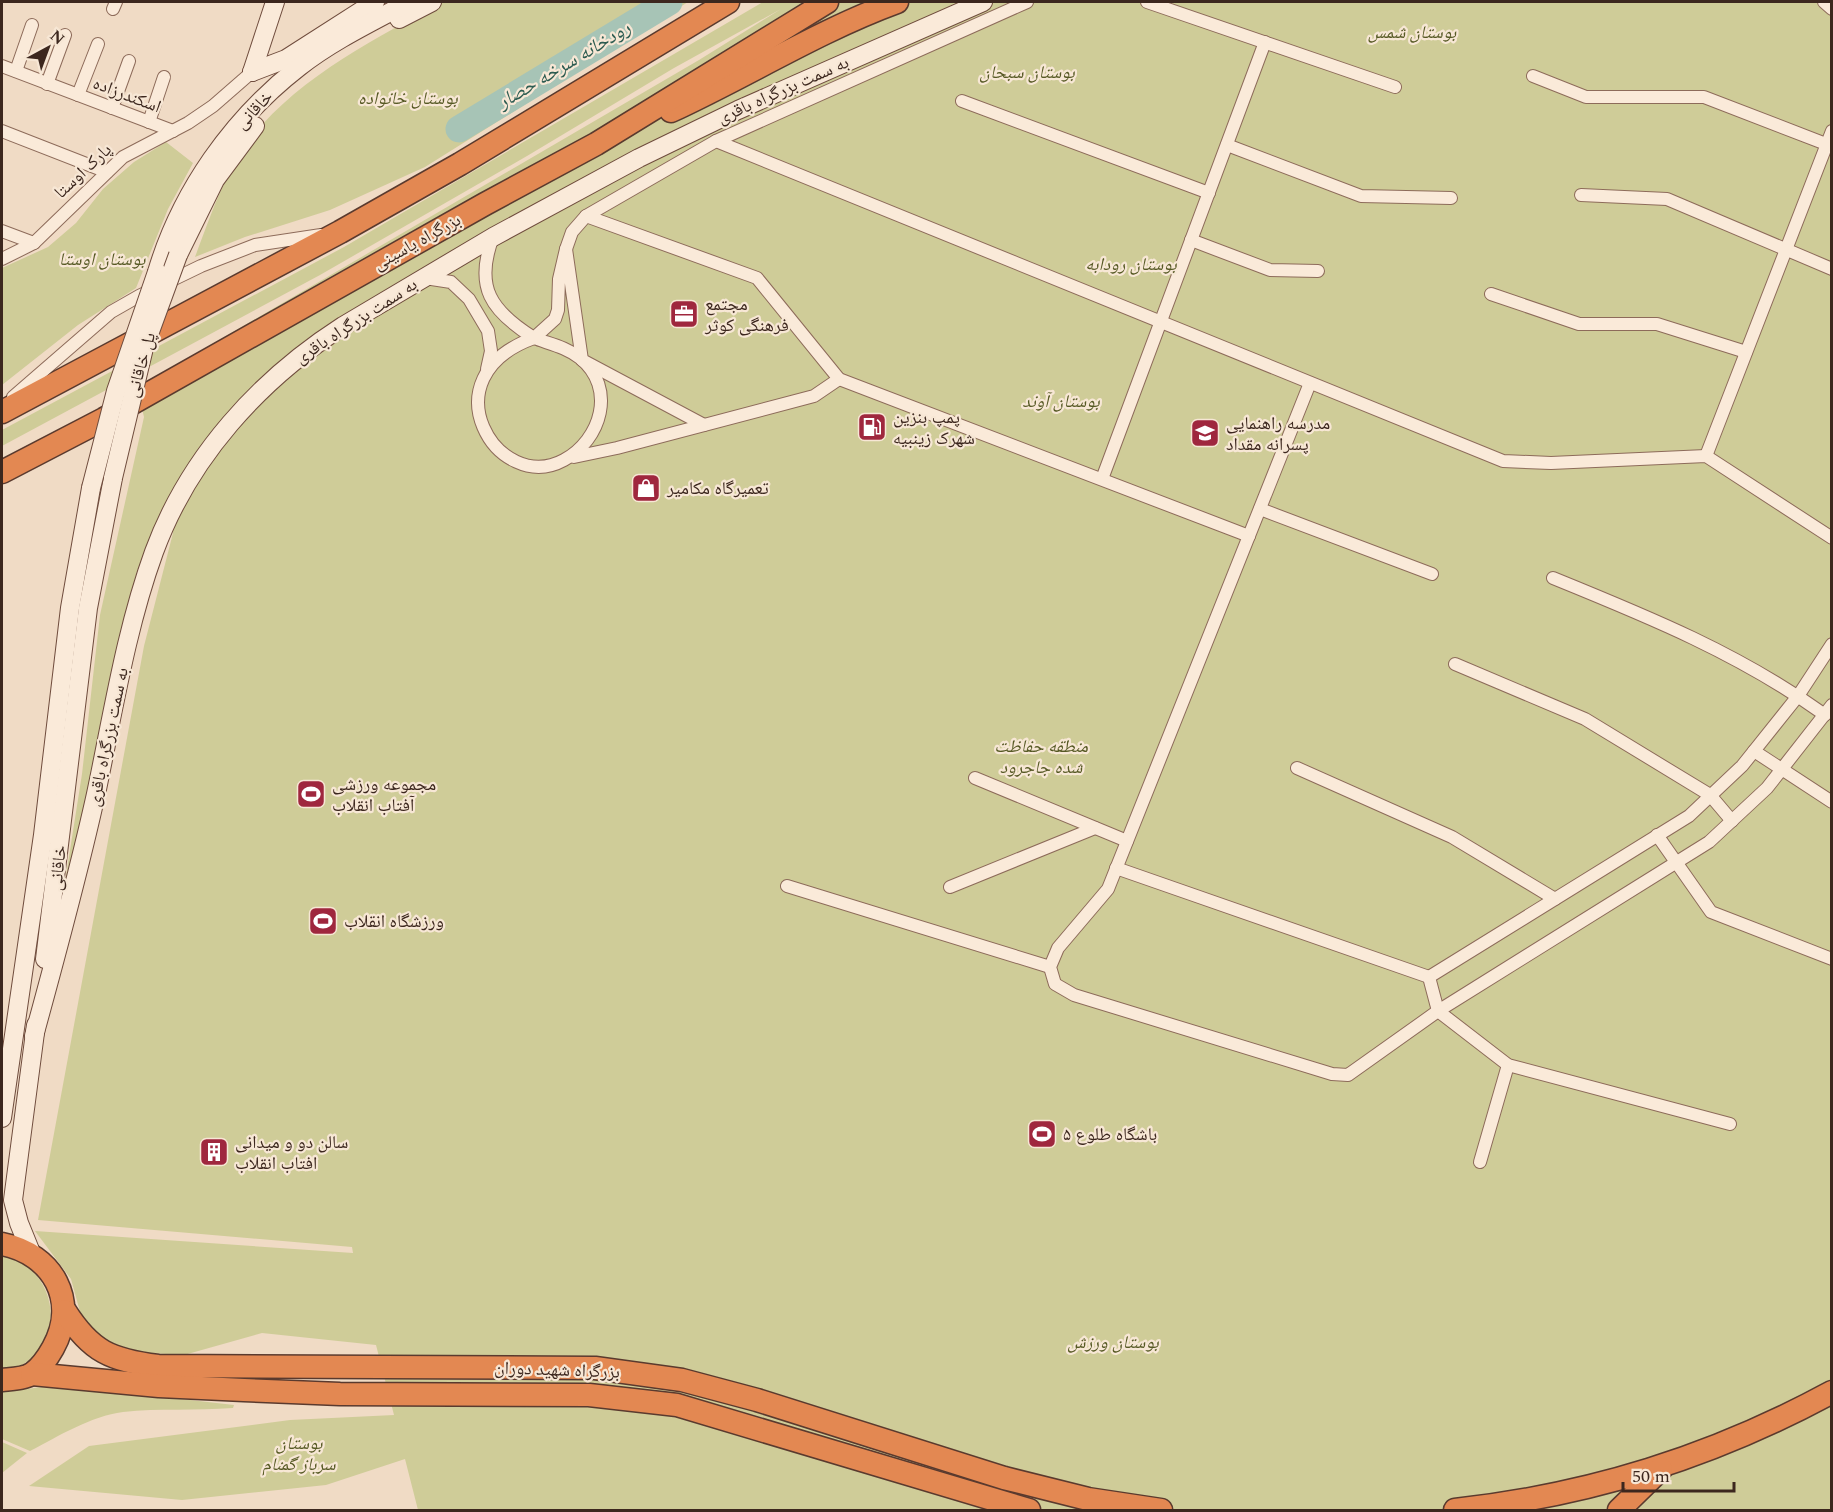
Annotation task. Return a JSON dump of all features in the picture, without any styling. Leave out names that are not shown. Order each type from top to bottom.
[{"type":"highway","points":[[2,412],[340,232],[460,164],[728,2]]},
{"type":"highway","name":"بزرگراه یاسینی","points":[[2,472],[104,419],[596,144],[827,2]]},
{"type":"highway","points":[[596,144],[720,89],[805,42],[897,2]]},
{"type":"highway","points":[[2,1244],[16,1247],[32,1255],[46,1268],[57,1283],[65,1311],[60,1336],[44,1362],[32,1374]]},
{"type":"highway","name":"بزرگراه شهید دوران","points":[[65,1311],[83,1337],[99,1351],[128,1362],[158,1366],[595,1368],[681,1380],[757,1400],[1004,1478],[1088,1499],[1161,1510]]},
{"type":"highway","name":"بزرگراه شهید دوران","points":[[2,1380],[32,1374],[233,1390],[340,1394],[589,1395],[677,1405],[1029,1510]]},
{"type":"highway","points":[[1455,1510],[1544,1496],[1662,1468],[1708,1452],[1785,1418],[1832,1392]]},
{"type":"highway","points":[[1619,1510],[1662,1468]]},
{"type":"main road","points":[[252,72],[275,2]]},
{"type":"main road","points":[[252,72],[286,59],[375,2]]},
{"type":"main road","name":"خاقانی","points":[[157,272],[165,244],[189,193],[225,141],[261,101],[313,57],[409,2]]},
{"type":"main road","name":"خاقانی","points":[[178,255],[215,180],[244,138],[286,91],[346,48],[432,2]]},
{"type":"main road","name":"به سمت بزرگراه باقری","points":[[34,1036],[77,881],[133,623],[155,550],[171,512],[210,448],[256,394],[312,346],[493,237],[639,158],[708,124],[983,2]]},
{"type":"main road","name":"پل خاقانی","points":[[113,478],[144,348],[178,255]]},
{"type":"main road","name":"پل خاقانی","points":[[91,488],[116,391],[157,272]]},
{"type":"main road","name":"خاقانی","points":[[32,1255],[19,1223],[13,1200],[55,895],[88,608],[113,478]]},
{"type":"main road","name":"خاقانی","points":[[2,1118],[43,835],[70,608],[91,488]]},
{"type":"main road","points":[[2,1226],[11,1222],[14,1216],[13,1200]]},
{"type":"street","points":[[486,374],[493,363],[508,351],[534,338],[555,319],[558,310],[559,279],[566,249],[572,232],[586,216],[716,141],[1027,2]]},
{"type":"street","points":[[1147,2],[1395,87]]},
{"type":"street","points":[[1824,2],[1832,9]]},
{"type":"street","points":[[16,72],[32,25]]},
{"type":"street","points":[[47,84],[65,35]]},
{"type":"street","points":[[1102,479],[1265,42]]},
{"type":"street","points":[[78,95],[98,44]]},
{"type":"street","points":[[112,108],[129,61]]},
{"type":"street","name":"اسکندرزاده","points":[[2,66],[172,131]]},
{"type":"street","name":"پارک اوستا","points":[[2,260],[34,243],[123,157],[213,106],[252,72]]},
{"type":"street","points":[[1533,76],[1586,97],[1704,97],[1827,144]]},
{"type":"street","points":[[149,122],[164,77]]},
{"type":"street","points":[[962,101],[1209,193]]},
{"type":"street","points":[[2,131],[107,172]]},
{"type":"street","points":[[1706,456],[1832,131]]},
{"type":"street","points":[[716,141],[1503,461],[1551,463],[1706,456],[1832,538]]},
{"type":"street","points":[[1227,145],[1361,196],[1451,198]]},
{"type":"street","points":[[1581,195],[1667,199],[1832,269]]},
{"type":"street","points":[[586,216],[757,278],[839,379],[1249,536]]},
{"type":"street","points":[[2,231],[34,243]]},
{"type":"street","points":[[2,407],[111,312],[139,296],[201,266],[255,245],[340,232]]},
{"type":"street","points":[[493,237],[483,266],[484,278],[492,297],[507,319],[534,338],[566,348],[582,360],[704,425]]},
{"type":"street","points":[[1191,240],[1270,270],[1318,271]]},
{"type":"street","points":[[566,249],[582,360],[595,376],[601,396],[600,417],[592,436],[580,450],[567,458]]},
{"type":"street","points":[[424,278],[451,282],[469,299],[488,331],[491,351],[477,400],[479,420],[488,438],[501,453],[520,463],[540,466],[617,448],[814,396],[839,379]]},
{"type":"street","points":[[1491,294],[1579,324],[1657,324],[1746,352]]},
{"type":"street","points":[[1310,383],[1108,889],[1058,948],[1050,967],[1055,984],[1074,994],[1332,1074],[1348,1075],[1438,1011],[1709,842],[1767,788],[1828,710],[1798,696],[1684,631],[1553,578]]},
{"type":"street","points":[[1260,508],[1432,574]]},
{"type":"street","points":[[1429,977],[1689,816],[1742,766],[1798,696],[1832,644]]},
{"type":"street","points":[[1455,664],[1585,719],[1710,795],[1732,821]]},
{"type":"street","points":[[1754,751],[1832,802]]},
{"type":"street","points":[[1298,768],[1452,837],[1555,899]]},
{"type":"street","points":[[975,778],[1127,841]]},
{"type":"street","points":[[950,887],[1095,828]]},
{"type":"street","points":[[1657,835],[1711,912],[1832,959]]},
{"type":"street","points":[[1116,868],[1429,977]]},
{"type":"street","points":[[787,886],[1050,967]]},
{"type":"street","points":[[1429,977],[1438,1011],[1508,1065],[1730,1124]]},
{"type":"street","points":[[1480,1162],[1508,1065]]},
{"type":"green space","name":"بوستان خانواده","points":[[444,2],[688,2],[425,167],[330,210],[245,237],[195,257],[232,168],[249,141],[268,119],[289,98],[339,61],[392,29]]},
{"type":"green space","name":"منطقه حفاظت شده جاجرود","points":[[763,2],[1831,2],[1831,1510],[418,1510],[405,1459],[326,1485],[182,1500],[29,1486],[89,1446],[290,1420],[394,1415],[376,1345],[262,1333],[184,1355],[131,1352],[106,1343],[82,1319],[71,1279],[35,1231],[353,1253],[352,1247],[38,1220],[144,646],[173,533],[166,506],[137,571],[128,605],[56,939],[82,774],[100,615],[144,417],[137,388],[699,60],[781,9],[674,68],[320,275],[2,446],[2,430],[344,247]]},
{"type":"green space","name":"بوستان اوستا","points":[[166,142],[193,163],[168,209],[136,288],[78,325],[2,385],[2,268],[48,247],[76,223],[103,189],[134,162]]},
{"type":"green space","points":[[2,1253],[23,1263],[38,1278],[48,1296],[51,1315],[48,1334],[39,1351],[24,1364],[2,1372]]},
{"type":"green space","points":[[58,1385],[234,1405],[233,1408],[111,1414],[75,1427],[30,1451],[2,1439],[2,1392]]},
{"type":"green space","points":[[2,1442],[27,1453],[2,1473]]},
{"type":"waterway","name":"رودخانه سرخه حصار","points":[[459,129],[669,2]]},
{"type":"place","name":"مجتمع فرهنگی کوثر","points":[[684,314]]},
{"type":"place","name":"پمپ بنزین شهرک زینبیه","points":[[872,427]]},
{"type":"place","name":"مدرسه راهنمایی پسرانه مقداد","points":[[1205,433]]},
{"type":"place","name":"تعمیرگاه مکامیر","points":[[646,488]]},
{"type":"place","name":"مجموعه ورزشی آفتاب انقلاب","points":[[311,794]]},
{"type":"place","name":"ورزشگاه انقلاب","points":[[323,921]]},
{"type":"place","name":"باشگاه طلوع ۵","points":[[1042,1134]]},
{"type":"place","name":"سالن دو و میدانی افتاب انقلاب","points":[[214,1152]]},
{"type":"park label","name":"بوستان شمس","points":[[1412,32]]},
{"type":"park label","name":"بوستان سبحان","points":[[1027,72]]},
{"type":"park label","name":"بوستان رودابه","points":[[1131,264]]},
{"type":"park label","name":"بوستان آوند","points":[[1061,401]]},
{"type":"park label","name":"بوستان ورزش","points":[[1113,1342]]},
{"type":"park label","name":"بوستان سرباز گمنام","points":[[299,1453]]}]
